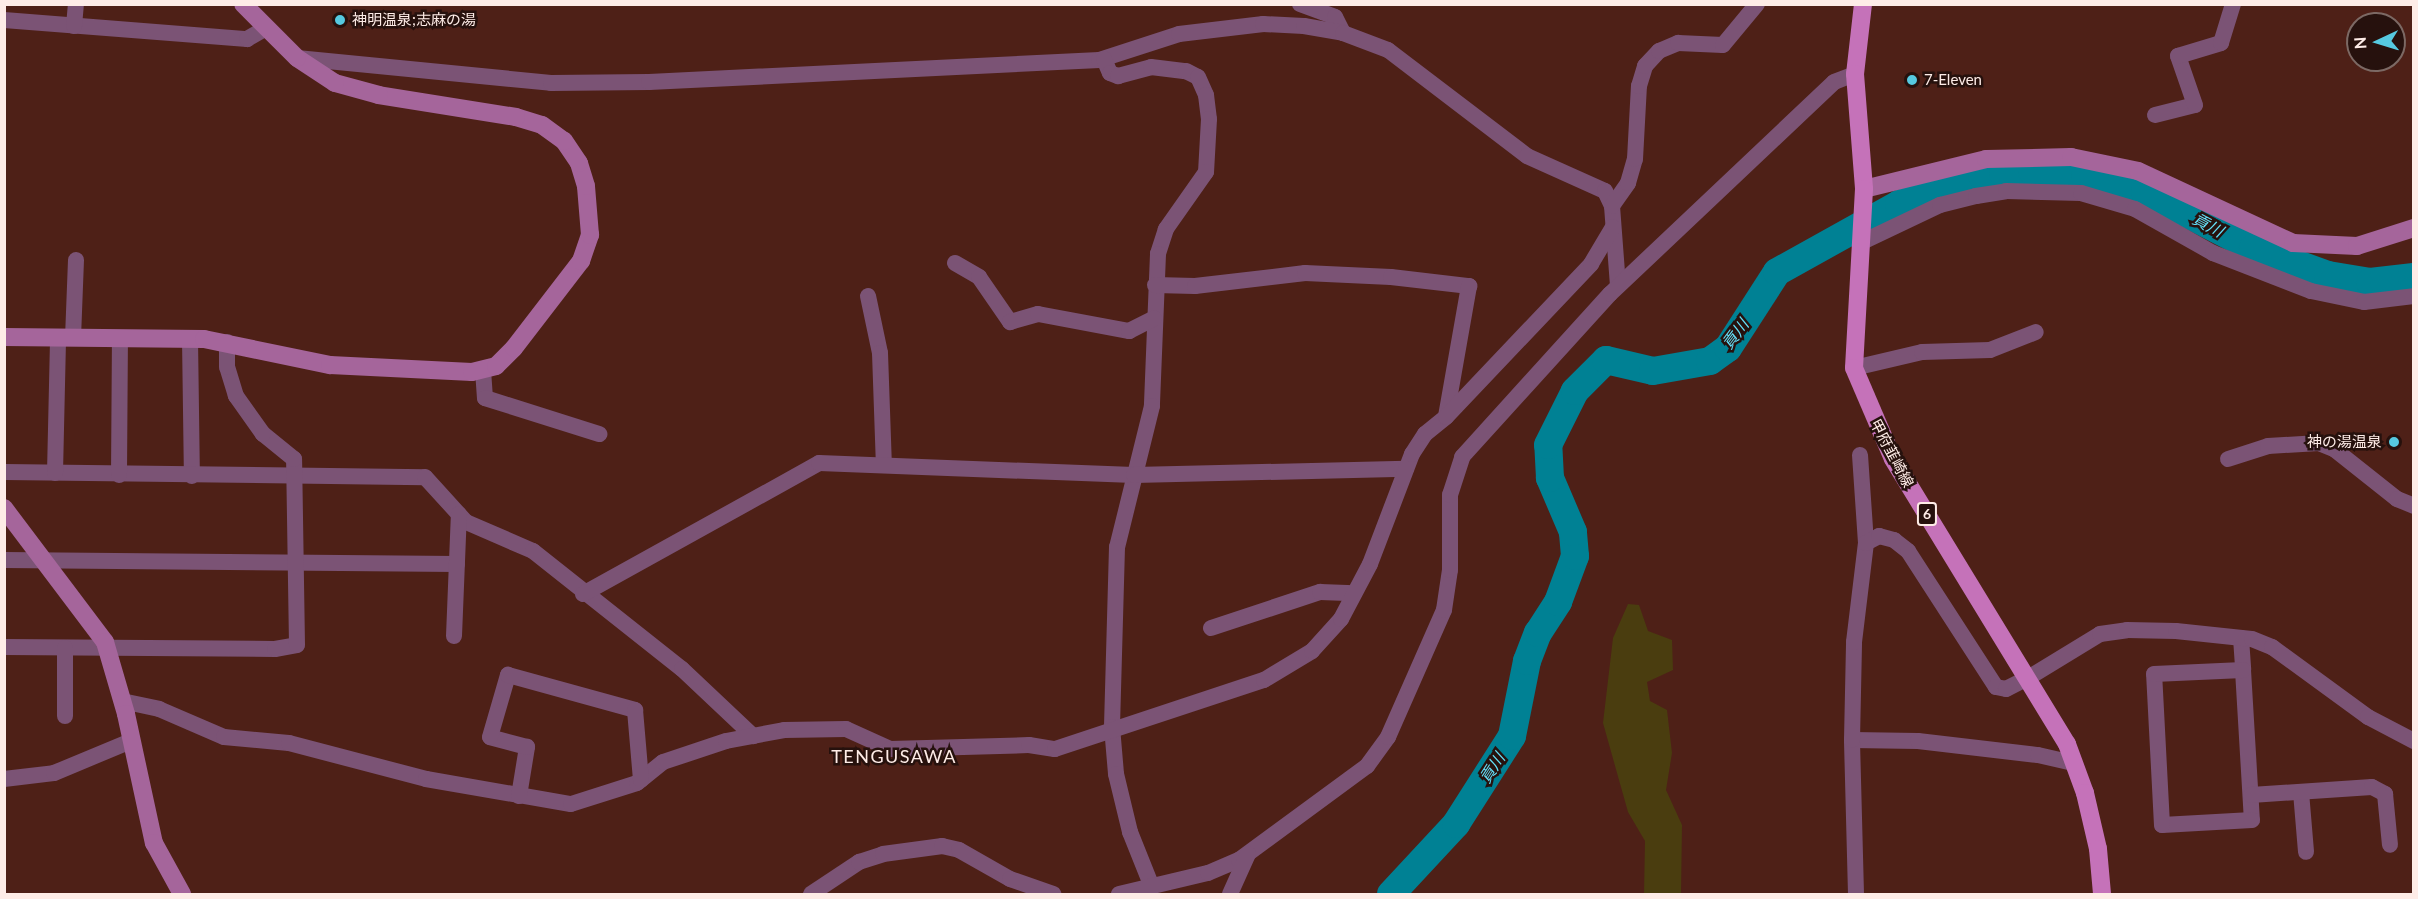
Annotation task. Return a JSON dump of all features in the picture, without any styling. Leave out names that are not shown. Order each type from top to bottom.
[{"type":"main road","name":"甲府韮崎線","points":[[1863,4],[1855,74],[1864,189],[1854,368],[1893,459],[2067,744],[2098,849],[2102,894]]},
{"type":"street","points":[[74,26],[76,4]]},
{"type":"street","points":[[4,337],[190,339],[227,342],[287,359],[330,365],[447,373],[483,370],[496,366],[514,348],[581,261],[590,235],[586,186],[579,163],[564,141],[542,126],[516,117],[354,90],[297,58],[264,29],[243,4]]},
{"type":"street","points":[[1300,4],[1335,17],[1343,33]]},
{"type":"street","points":[[1611,206],[1628,183],[1635,159],[1639,86],[1645,66],[1659,51],[1678,43],[1723,45],[1757,4]]},
{"type":"street","points":[[2155,115],[2196,105],[2178,56],[2221,43],[2233,4]]},
{"type":"street","points":[[4,20],[247,39],[264,29]]},
{"type":"street","points":[[297,58],[551,83],[648,82],[1104,59],[1179,34],[1263,24],[1343,33],[1388,50],[1527,156],[1605,191],[1611,206],[1618,286]]},
{"type":"street","points":[[1104,59],[1110,73],[1118,76],[1151,67],[1186,71],[1198,77],[1206,95],[1206,172],[1166,229],[1155,285],[1152,406],[1117,547],[1112,728],[1116,774],[1131,832],[1152,887]]},
{"type":"street","points":[[1119,894],[1208,873],[1248,855],[1349,782],[1367,766],[1388,737],[1444,610],[1450,570],[1450,495],[1462,457],[1618,286],[1834,82],[1855,74]]},
{"type":"street","points":[[1864,189],[1986,159],[2071,158],[2138,171],[2293,243],[2357,246],[2414,228]]},
{"type":"street","points":[[1860,242],[1940,205],[1976,196],[2006,191],[2081,193],[2135,209],[2212,254],[2312,291],[2364,302],[2414,296]]},
{"type":"street","points":[[122,701],[159,709],[224,737],[289,743],[426,779],[571,804],[641,780],[663,762],[753,736],[822,726],[846,729],[890,749],[1029,745],[1055,749],[1112,728],[1264,680],[1292,666],[1312,651],[1341,619],[1406,469],[1425,434],[1446,417],[1591,264],[1613,227]]},
{"type":"street","points":[[54,473],[66,337],[76,260]]},
{"type":"street","points":[[955,263],[979,277],[1010,322],[1038,314],[1129,331],[1154,318]]},
{"type":"street","points":[[1155,285],[1195,286],[1305,273],[1391,277],[1468,286],[1446,417]]},
{"type":"street","points":[[868,296],[880,353],[884,465]]},
{"type":"street","points":[[1854,368],[1922,352],[1990,350],[2036,332]]},
{"type":"street","points":[[119,475],[120,338]]},
{"type":"street","points":[[190,339],[192,476]]},
{"type":"street","points":[[4,647],[275,650],[297,645],[294,459],[263,434],[236,396],[227,367],[227,342]]},
{"type":"street","points":[[483,370],[485,398],[599,434]]},
{"type":"street","points":[[2228,459],[2268,446],[2319,443],[2334,449],[2397,499],[2414,506]]},
{"type":"street","points":[[1856,894],[1852,740],[1854,642],[1866,543],[1860,455]]},
{"type":"street","points":[[583,594],[819,463],[1134,475],[1406,469]]},
{"type":"street","points":[[4,472],[425,477],[466,522],[533,551],[583,594],[682,669],[753,736]]},
{"type":"street","points":[[4,508],[93,624],[107,649],[122,701],[154,843],[182,894]]},
{"type":"street","points":[[454,636],[459,514]]},
{"type":"street","points":[[1866,543],[1879,536],[1894,540],[1908,551],[1996,687],[2006,689],[2028,678],[2100,634],[2127,630],[2176,631],[2241,638],[2272,647],[2368,717],[2414,741]]},
{"type":"street","points":[[4,560],[457,564]]},
{"type":"street","points":[[1211,628],[1320,592],[1354,593]]},
{"type":"street","points":[[2241,638],[2251,795],[2252,820],[2162,825],[2154,674],[2243,670]]},
{"type":"street","points":[[65,648],[65,716]]},
{"type":"street","points":[[519,796],[527,747],[490,737],[508,675],[635,710],[641,780]]},
{"type":"street","points":[[1852,740],[1918,741],[2038,755],[2074,763]]},
{"type":"street","points":[[4,779],[54,773],[131,741]]},
{"type":"street","points":[[2251,795],[2372,788],[2385,794],[2390,845]]},
{"type":"street","points":[[2301,792],[2306,852]]},
{"type":"street","points":[[811,894],[875,856],[914,847],[942,846],[959,850],[1010,879],[1053,894]]},
{"type":"street","points":[[1230,894],[1248,855]]},
{"type":"shaded area","points":[[1628,604],[1639,605],[1648,631],[1672,640],[1673,670],[1647,682],[1650,701],[1667,710],[1672,753],[1666,790],[1682,825],[1681,894],[1644,894],[1645,841],[1628,812],[1603,723],[1613,638]]},
{"type":"waterway","name":"貢川","points":[[1391,894],[1456,824],[1512,736],[1527,661],[1538,633],[1558,602],[1575,556],[1573,532],[1550,478],[1548,445],[1575,391],[1606,360],[1653,371],[1710,361],[1728,348],[1777,272],[1899,204],[1982,176],[2003,173],[2032,171],[2085,176],[2145,192],[2253,248],[2328,275],[2370,282],[2414,277]]},
{"type":"place","name":"神明温泉;志麻の湯","points":[[340,20]]},
{"type":"place","name":"7-Eleven","points":[[1912,80]]},
{"type":"place","name":"神の湯温泉","points":[[2394,442]]},
{"type":"district","name":"TENGUSAWA","points":[[894,756]]}]
